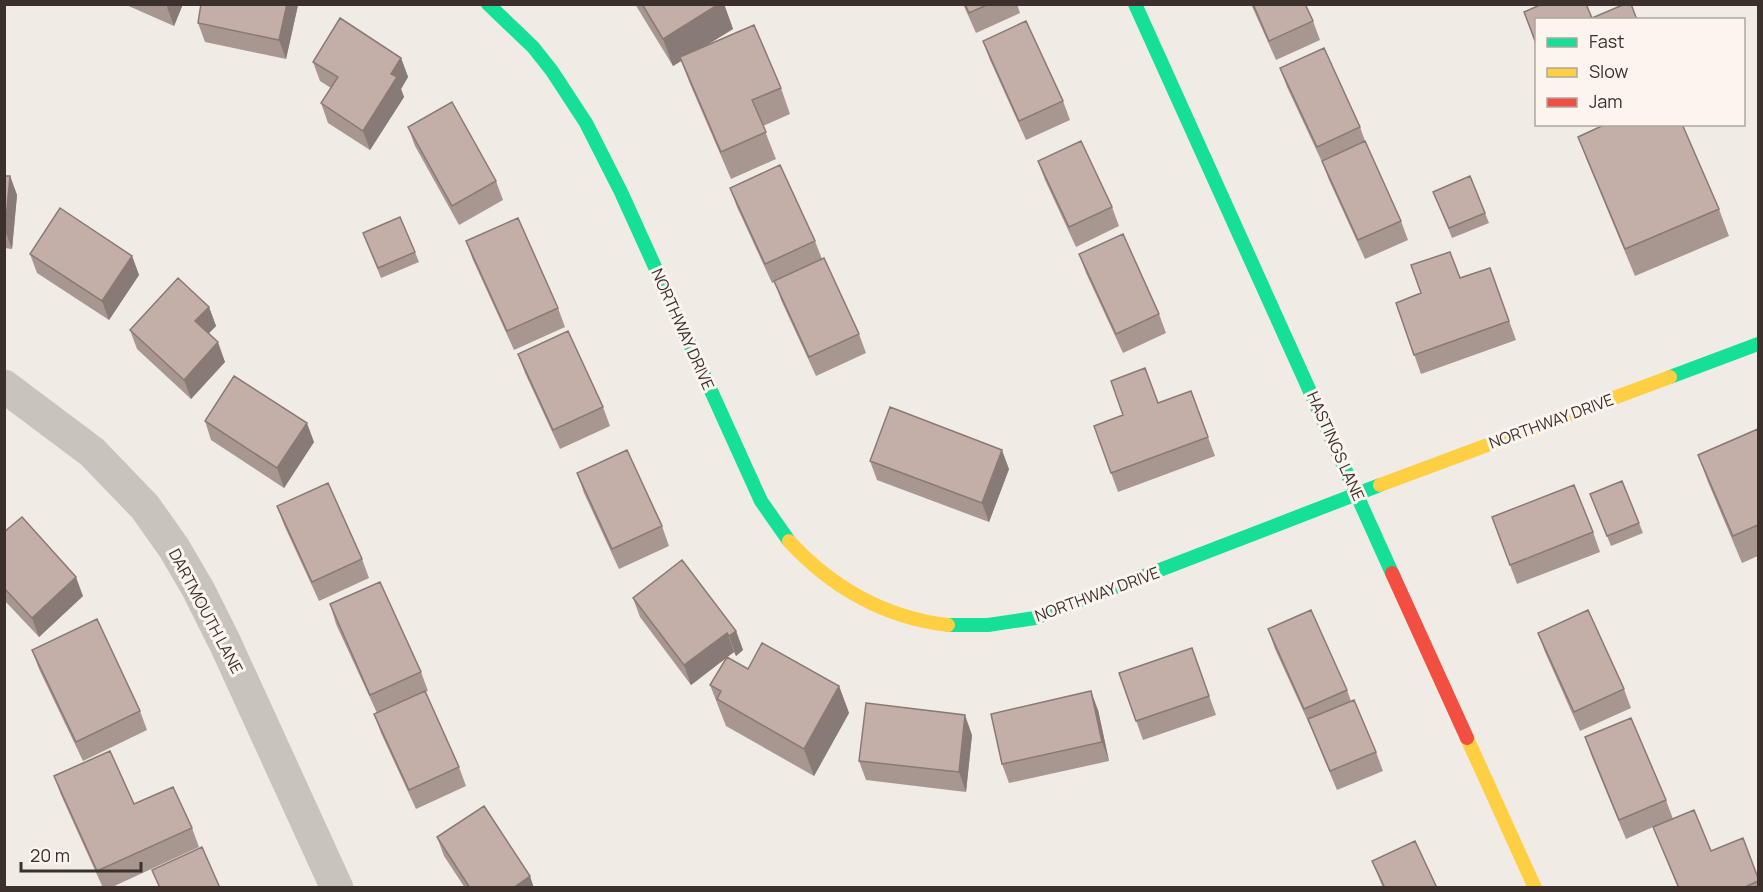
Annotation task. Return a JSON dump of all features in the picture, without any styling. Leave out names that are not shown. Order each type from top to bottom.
[{"type":"street","name":"NORTHWAY DRIVE","points":[[488,4],[533,47],[552,71],[586,123],[621,192],[761,501],[784,535],[825,575],[851,595],[874,606],[905,616],[941,624],[990,624],[1035,618],[1758,344]]},
{"type":"street","name":"HASTINGS LANE","points":[[1135,4],[1535,888]]},
{"type":"street","name":"DARTMOUTH LANE","points":[[4,386],[92,452],[145,507],[174,548],[225,643],[337,888]]},
{"type":"building","points":[[201,4],[287,4],[279,40],[198,23]]},
{"type":"building","points":[[642,4],[719,4],[663,39]]},
{"type":"building","points":[[965,4],[989,4],[969,13]]},
{"type":"building","points":[[1253,4],[1305,4],[1313,21],[1269,41]]},
{"type":"building","points":[[1542,4],[1586,4],[1592,18],[1535,18],[1535,40],[1524,12]]},
{"type":"building","points":[[1625,4],[1631,4],[1636,18],[1592,18]]},
{"type":"building","points":[[340,18],[401,58],[391,74],[397,77],[363,131],[321,103],[338,77],[313,62]]},
{"type":"building","points":[[1026,21],[1063,101],[1019,121],[983,41]]},
{"type":"building","points":[[754,25],[781,88],[752,100],[766,132],[721,152],[680,57]]},
{"type":"building","points":[[1324,48],[1360,127],[1317,147],[1280,68]]},
{"type":"building","points":[[452,102],[496,181],[452,206],[408,127]]},
{"type":"building","points":[[1602,126],[1683,126],[1719,209],[1625,249],[1578,137]]},
{"type":"building","points":[[1081,141],[1112,207],[1069,227],[1038,161]]},
{"type":"building","points":[[1365,141],[1401,221],[1358,240],[1322,161]]},
{"type":"building","points":[[780,165],[815,241],[765,264],[730,188]]},
{"type":"building","points":[[4,176],[10,176],[5,230],[4,230]]},
{"type":"building","points":[[1470,176],[1485,213],[1449,228],[1433,192]]},
{"type":"building","points":[[60,208],[132,256],[102,301],[30,254]]},
{"type":"building","points":[[400,217],[415,252],[378,268],[363,233]]},
{"type":"building","points":[[518,218],[558,308],[507,331],[466,241]]},
{"type":"building","points":[[1123,234],[1159,314],[1116,334],[1079,254]]},
{"type":"building","points":[[1450,252],[1460,278],[1490,268],[1509,321],[1414,355],[1396,303],[1421,293],[1411,265]]},
{"type":"building","points":[[824,258],[859,334],[809,357],[774,281]]},
{"type":"building","points":[[178,278],[209,307],[195,321],[218,342],[184,380],[130,330]]},
{"type":"building","points":[[568,331],[603,407],[553,430],[518,354]]},
{"type":"building","points":[[1145,368],[1158,403],[1191,391],[1208,437],[1111,473],[1094,426],[1123,415],[1111,381]]},
{"type":"building","points":[[234,376],[307,423],[277,468],[205,421]]},
{"type":"building","points":[[890,407],[1002,450],[982,503],[870,461]]},
{"type":"building","points":[[1758,429],[1758,525],[1733,536],[1698,455]]},
{"type":"building","points":[[627,450],[662,526],[612,549],[577,473]]},
{"type":"building","points":[[1622,481],[1639,523],[1607,536],[1590,494]]},
{"type":"building","points":[[328,483],[362,559],[312,582],[277,506]]},
{"type":"building","points":[[1574,485],[1593,532],[1510,565],[1492,517]]},
{"type":"building","points":[[22,517],[76,577],[32,618],[4,588],[4,532]]},
{"type":"building","points":[[682,560],[736,631],[729,636],[727,633],[684,665],[633,598]]},
{"type":"building","points":[[380,582],[421,672],[370,695],[330,604]]},
{"type":"building","points":[[1311,610],[1347,690],[1304,709],[1268,629]]},
{"type":"building","points":[[1588,610],[1624,689],[1574,712],[1538,633]]},
{"type":"building","points":[[97,619],[140,711],[76,742],[32,650]]},
{"type":"building","points":[[762,643],[839,686],[804,749],[717,699],[721,691],[710,685],[727,657],[748,669]]},
{"type":"building","points":[[1192,648],[1209,696],[1136,721],[1119,673]]},
{"type":"building","points":[[425,691],[459,767],[409,790],[374,714]]},
{"type":"building","points":[[1091,691],[1102,742],[1002,764],[991,714]]},
{"type":"building","points":[[1354,700],[1376,752],[1330,771],[1308,719]]},
{"type":"building","points":[[866,703],[965,715],[959,772],[859,761]]},
{"type":"building","points":[[1631,718],[1666,800],[1619,820],[1585,737]]},
{"type":"building","points":[[110,751],[134,804],[173,787],[192,828],[97,871],[54,776]]},
{"type":"building","points":[[484,806],[530,876],[513,888],[470,888],[437,837]]},
{"type":"building","points":[[1694,810],[1711,851],[1743,838],[1758,881],[1743,888],[1679,888],[1653,827]]},
{"type":"building","points":[[1415,841],[1437,888],[1385,888],[1372,861]]},
{"type":"building","points":[[202,847],[220,888],[160,888],[152,870]]},
{"type":"traffic: fast","points":[[488,4],[533,47],[552,71],[586,123],[621,192],[761,501],[789,541]]},
{"type":"traffic: fast","points":[[1135,4],[1392,573]]},
{"type":"traffic: fast","points":[[1670,377],[1758,344]]},
{"type":"traffic: fast","points":[[948,625],[988,625],[1035,618],[1380,485]]},
{"type":"traffic: slow","points":[[1380,485],[1670,377]]},
{"type":"traffic: slow","points":[[789,541],[823,573],[861,598],[902,615],[948,625]]},
{"type":"traffic: slow","points":[[1467,738],[1535,888]]},
{"type":"traffic: jam","points":[[1392,573],[1467,738]]}]
